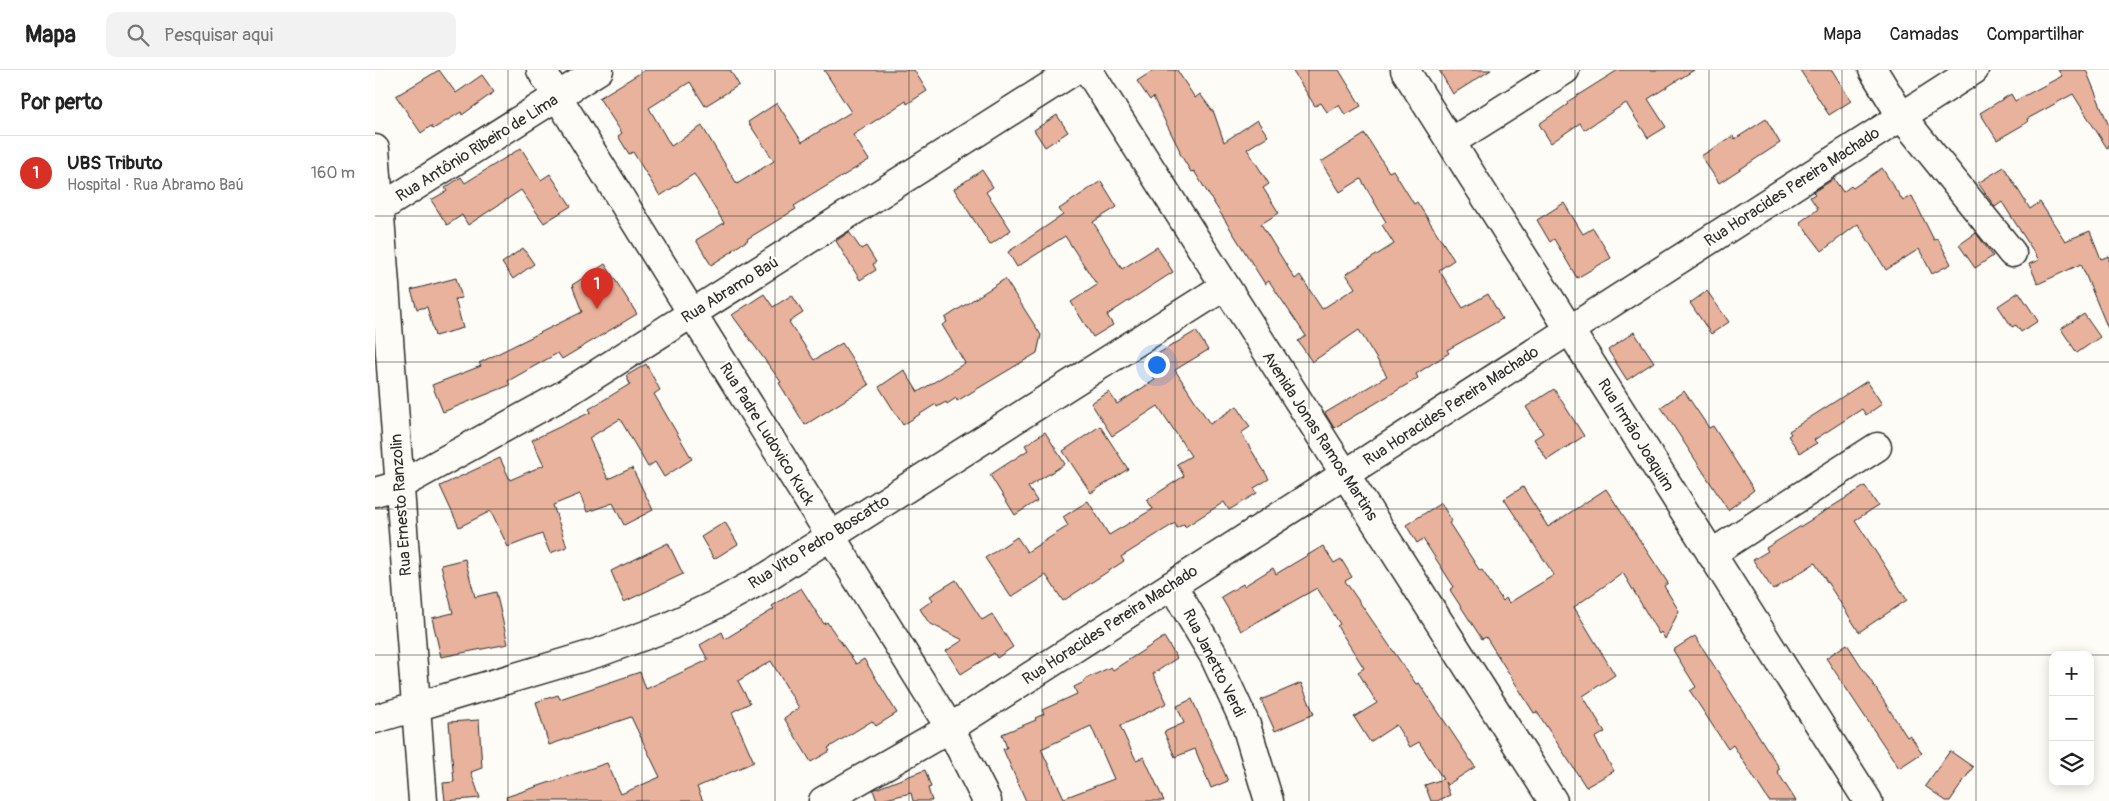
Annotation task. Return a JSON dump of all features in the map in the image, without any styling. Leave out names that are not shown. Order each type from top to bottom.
[{"type":"street","name":"Rua Padre Ludovico Kuck","points":[[541,70],[950,728],[987,801]]},
{"type":"street","name":"Rua Antônio Ribeiro de Lima","points":[[379,209],[599,70]]},
{"type":"street","name":"Rua Abramo Baú","points":[[387,489],[565,394],[1075,70]]},
{"type":"street","name":"Avenida Jonas Ramos Martins","points":[[1088,70],[1553,801]]},
{"type":"street","name":"Rua Irmão Joaquim","points":[[1405,70],[1867,801]]},
{"type":"street","points":[[1451,142],[1565,70]]},
{"type":"street","points":[[1873,70],[1902,116],[2013,253]]},
{"type":"street","name":"Rua Horacides Pereira Machado","points":[[823,801],[950,728],[1974,70]]},
{"type":"street","name":"Rua Ernesto Ranzolin","points":[[375,149],[379,209],[379,266],[387,489],[416,707],[423,801]]},
{"type":"street","name":"Rua Vito Pedro Boscatto","points":[[375,719],[600,652],[665,628],[717,604],[768,576],[1225,286]]},
{"type":"street","points":[[1711,554],[1877,448]]},
{"type":"street","name":"Rua Janetto Verdi","points":[[1172,585],[1214,656],[1245,725],[1269,801]]},
{"type":"building","points":[[439,70],[456,93],[482,75],[494,92],[462,115],[461,112],[433,129],[431,126],[421,133],[396,96]]},
{"type":"building","points":[[645,70],[730,70],[739,85],[705,106],[690,82],[649,108],[671,146],[702,126],[737,184],[774,161],[748,122],[777,103],[802,142],[851,112],[824,70],[914,70],[927,91],[907,104],[906,101],[853,135],[869,160],[794,206],[796,209],[747,239],[733,251],[711,265],[696,240],[724,223],[694,174],[660,196],[633,152],[629,154],[618,136],[622,133],[599,98]]},
{"type":"building","points":[[1154,70],[1177,70],[1195,98],[1200,94],[1214,113],[1224,142],[1257,120],[1268,136],[1247,149],[1269,184],[1263,188],[1279,213],[1261,224],[1295,279],[1300,275],[1322,309],[1355,288],[1346,274],[1394,244],[1382,225],[1386,222],[1361,179],[1340,192],[1321,162],[1365,134],[1389,172],[1393,170],[1414,204],[1417,202],[1454,260],[1439,270],[1463,308],[1488,294],[1502,319],[1447,350],[1449,353],[1416,374],[1418,378],[1334,428],[1325,413],[1387,376],[1359,330],[1312,362],[1298,341],[1306,336],[1269,281],[1265,284],[1194,171],[1191,172],[1179,152],[1153,97],[1150,100],[1137,81]]},
{"type":"building","points":[[1292,70],[1339,70],[1361,106],[1345,115],[1339,105],[1327,112],[1321,103],[1315,106]]},
{"type":"building","points":[[1439,70],[1491,70],[1453,94]]},
{"type":"building","points":[[1618,70],[1694,70],[1648,99],[1666,127],[1648,138],[1626,103],[1584,130],[1580,123],[1551,143],[1539,124],[1568,104],[1567,102]]},
{"type":"building","points":[[1800,70],[1832,70],[1851,101],[1829,115]]},
{"type":"building","points":[[2058,70],[2086,70],[2109,126],[2109,147],[2107,148],[2073,94],[2027,119],[2028,122],[1997,140],[1980,113],[2011,94],[2015,101],[2062,76]]},
{"type":"building","points":[[1057,115],[1068,132],[1045,147],[1034,130]]},
{"type":"building","points":[[1766,119],[1780,143],[1719,183],[1701,156],[1733,136],[1735,139]]},
{"type":"building","points":[[521,148],[541,180],[550,174],[571,206],[544,223],[521,190],[468,225],[462,215],[447,225],[431,200],[447,191],[445,188],[461,177],[465,183]]},
{"type":"building","points":[[2004,167],[2030,209],[2040,202],[2065,241],[2090,231],[2101,259],[2109,256],[2109,331],[2081,264],[2038,284],[2029,264],[2039,260],[2002,202],[1995,207],[1978,183]]},
{"type":"building","points":[[1882,168],[1903,201],[1912,196],[1934,240],[1938,239],[1951,264],[1932,274],[1919,249],[1886,270],[1858,224],[1822,251],[1800,222],[1818,209],[1810,197],[1815,194],[1813,192],[1834,179],[1843,192],[1851,186],[1853,188]]},
{"type":"building","points":[[982,170],[993,187],[986,192],[1011,230],[990,245],[954,189]]},
{"type":"building","points":[[1101,181],[1117,207],[1093,222],[1122,269],[1157,247],[1173,272],[1107,315],[1113,325],[1093,337],[1071,302],[1097,285],[1065,236],[1017,267],[1008,252],[1063,215],[1059,209]]},
{"type":"building","points":[[1564,203],[1583,234],[1593,228],[1611,258],[1577,278],[1554,239],[1550,242],[1537,220]]},
{"type":"building","points":[[849,232],[861,249],[866,246],[876,262],[873,264],[876,270],[860,280],[836,241]]},
{"type":"building","points":[[1976,233],[1993,256],[1975,268],[1959,245]]},
{"type":"building","points":[[523,248],[534,264],[513,279],[502,263]]},
{"type":"building","points":[[605,264],[637,314],[562,359],[558,353],[508,381],[510,385],[443,412],[432,385],[481,366],[479,363],[582,312],[572,285]]},
{"type":"building","points":[[456,278],[462,298],[455,299],[463,328],[435,336],[427,307],[417,309],[411,290]]},
{"type":"building","points":[[1005,279],[1041,335],[1037,353],[957,401],[956,398],[947,404],[946,402],[937,407],[936,404],[903,425],[879,387],[904,370],[918,392],[965,363],[942,325],[947,322],[945,318]]},
{"type":"building","points":[[1707,291],[1729,322],[1711,334],[1690,303]]},
{"type":"building","points":[[2019,292],[2038,321],[2021,332],[2016,325],[2012,327],[1998,306]]},
{"type":"building","points":[[764,294],[773,307],[792,295],[803,313],[789,322],[814,360],[842,343],[869,385],[805,425],[779,383],[781,382],[732,315]]},
{"type":"building","points":[[2084,314],[2100,337],[2077,353],[2061,329]]},
{"type":"building","points":[[1196,331],[1208,350],[1175,370],[1210,424],[1237,406],[1250,427],[1241,433],[1269,479],[1254,488],[1257,493],[1229,510],[1224,502],[1185,527],[1184,524],[1177,528],[1175,523],[1121,557],[1124,561],[1063,601],[1046,575],[1011,597],[985,558],[1017,537],[1027,552],[1068,526],[1063,517],[1088,501],[1109,535],[1153,509],[1147,500],[1184,476],[1177,464],[1191,456],[1158,406],[1112,436],[1091,403],[1109,392],[1117,404],[1155,380],[1144,362]]},
{"type":"building","points":[[1634,332],[1654,362],[1627,380],[1608,350]]},
{"type":"building","points":[[646,364],[660,390],[654,394],[692,459],[664,477],[655,462],[648,467],[620,419],[589,438],[608,479],[632,468],[653,510],[624,525],[613,503],[587,512],[580,494],[553,505],[567,547],[550,553],[542,534],[508,547],[491,511],[459,527],[440,486],[500,458],[510,480],[544,465],[532,440],[591,412],[589,409],[630,384],[626,376]]},
{"type":"building","points":[[1867,381],[1882,404],[1866,415],[1862,409],[1814,440],[1817,443],[1800,453],[1788,436],[1791,434],[1789,431]]},
{"type":"building","points":[[1554,389],[1584,436],[1547,460],[1534,439],[1543,433],[1526,407]]},
{"type":"building","points":[[1684,391],[1709,428],[1713,426],[1754,490],[1728,510],[1661,407]]},
{"type":"building","points":[[1100,426],[1128,469],[1091,493],[1063,451]]},
{"type":"building","points":[[1045,432],[1065,464],[1028,487],[1037,501],[1015,515],[990,475],[1028,450],[1025,445]]},
{"type":"building","points":[[1865,486],[1878,506],[1855,520],[1907,600],[1859,632],[1815,563],[1773,590],[1753,560],[1768,551],[1766,548]]},
{"type":"building","points":[[1523,487],[1548,527],[1606,489],[1668,583],[1664,586],[1679,611],[1665,639],[1661,632],[1659,634],[1623,573],[1574,607],[1615,675],[1583,696],[1605,732],[1595,738],[1614,771],[1586,787],[1537,712],[1534,713],[1486,637],[1482,639],[1450,590],[1454,587],[1423,539],[1417,543],[1406,525],[1441,503],[1452,521],[1449,523],[1480,571],[1482,570],[1503,601],[1506,598],[1509,603],[1554,575],[1504,499]]},
{"type":"building","points":[[725,522],[738,544],[714,559],[701,537]]},
{"type":"building","points":[[668,543],[683,574],[624,602],[611,571]]},
{"type":"building","points":[[1323,546],[1334,563],[1341,559],[1352,577],[1345,581],[1416,684],[1419,683],[1475,767],[1447,785],[1445,782],[1450,795],[1437,801],[1431,801],[1425,785],[1443,779],[1419,742],[1410,747],[1396,725],[1370,742],[1354,717],[1377,703],[1358,672],[1364,668],[1337,626],[1340,624],[1317,588],[1241,631],[1221,597],[1243,584],[1244,586],[1273,568],[1276,574]]},
{"type":"building","points":[[465,559],[475,597],[496,592],[508,644],[441,657],[432,618],[453,613],[441,565]]},
{"type":"building","points":[[956,580],[982,620],[992,614],[1013,647],[997,658],[994,653],[961,674],[946,651],[963,640],[929,623],[920,609],[933,600],[930,596]]},
{"type":"building","points":[[801,588],[824,624],[827,622],[856,664],[864,659],[897,713],[876,726],[872,721],[828,748],[830,751],[811,762],[784,718],[799,708],[771,661],[738,681],[750,703],[732,712],[754,762],[697,787],[703,801],[507,801],[506,797],[607,763],[621,794],[660,777],[631,717],[549,745],[536,702],[558,695],[560,699],[640,672],[646,689],[708,660],[700,645],[722,632],[725,639],[774,609],[772,606]]},
{"type":"building","points":[[1695,636],[1780,769],[1777,771],[1796,801],[1769,801],[1733,745],[1728,749],[1690,691],[1696,687],[1673,650]]},
{"type":"building","points":[[1164,637],[1177,658],[1153,674],[1167,703],[1120,726],[1136,760],[1144,757],[1164,801],[1026,801],[1003,749],[1007,748],[1002,734],[1036,720],[1035,718],[1044,714],[1042,710],[1077,694],[1074,687],[1084,682],[1085,679],[1111,667],[1113,670]],"holes":[[[1091,726],[1114,779],[1064,798],[1041,749]]]},
{"type":"building","points":[[1847,644],[1907,737],[1910,735],[1922,753],[1899,768],[1826,658]]},
{"type":"building","points":[[1301,683],[1314,714],[1275,731],[1261,700]]},
{"type":"building","points":[[1192,699],[1228,781],[1211,788],[1195,749],[1175,757],[1164,732],[1184,723],[1177,706]]},
{"type":"building","points":[[479,720],[482,768],[471,772],[480,798],[445,801],[443,783],[454,782],[449,722]]},
{"type":"building","points":[[1950,751],[1973,767],[1950,801],[1946,801],[1925,786]]},
{"type":"building","points":[[925,770],[931,787],[928,788],[932,801],[913,801],[911,793],[877,801],[873,790]]},
{"type":"place","name":"UBS Tributo","points":[[597,309]]}]
